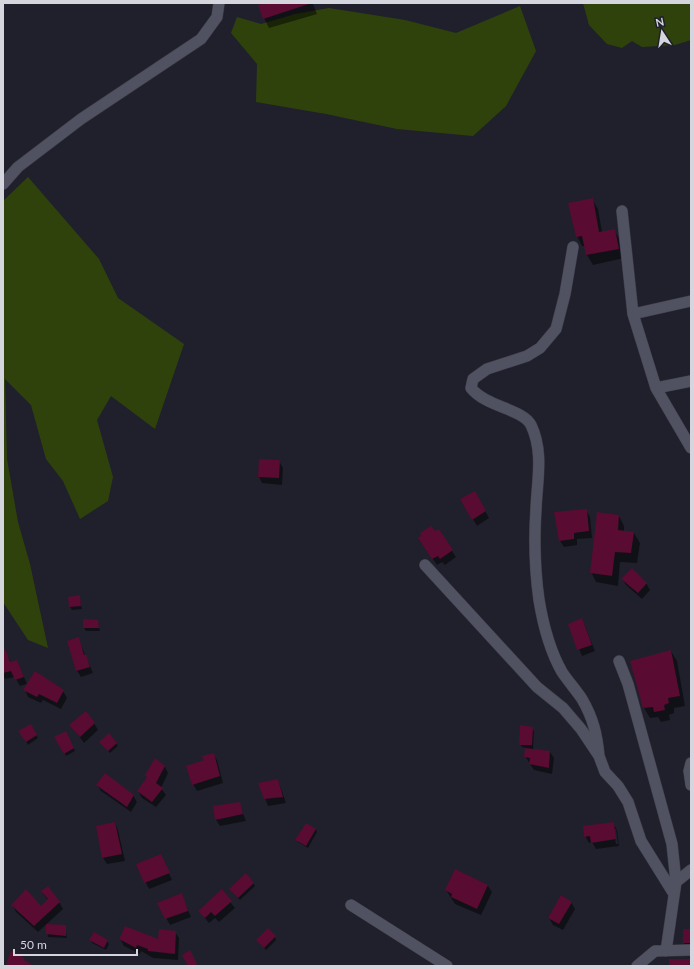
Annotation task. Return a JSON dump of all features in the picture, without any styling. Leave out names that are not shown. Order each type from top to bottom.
[{"type":"street","points":[[3,184],[18,167],[81,119],[201,39],[217,17],[219,3]]},
{"type":"street","points":[[622,211],[633,314],[656,388],[691,448]]},
{"type":"street","points":[[573,247],[565,294],[556,329],[540,348],[527,356],[487,369],[473,378],[471,388],[477,396],[498,406],[521,414],[530,424],[537,441],[539,477],[536,510],[536,561],[539,598],[543,620],[562,672],[581,698],[592,717],[597,733],[599,756]]},
{"type":"street","points":[[633,314],[691,301]]},
{"type":"street","points":[[656,388],[691,381]]},
{"type":"street","points":[[425,565],[537,687],[563,708],[581,729],[599,756],[605,772],[618,786],[628,802],[640,841],[674,894]]},
{"type":"street","points":[[619,661],[628,684],[672,844],[676,882],[666,951]]},
{"type":"street","points":[[691,763],[689,771],[691,785]]},
{"type":"street","points":[[676,882],[691,870]]},
{"type":"street","points":[[351,905],[447,966]]},
{"type":"street","points":[[637,966],[655,951],[691,950]]},
{"type":"green space","points":[[583,3],[691,3],[691,40],[675,45],[642,47],[632,41],[622,48],[607,44],[589,25]]},
{"type":"green space","points":[[520,6],[536,51],[506,106],[473,136],[397,129],[326,114],[256,102],[257,64],[231,33],[237,17],[261,24],[295,14],[329,8],[405,20],[456,33]]},
{"type":"green space","points":[[28,177],[99,259],[118,298],[184,344],[155,429],[111,396],[97,420],[113,477],[108,501],[80,519],[63,481],[46,459],[31,405],[5,379],[7,459],[18,522],[30,564],[48,648],[28,640],[3,602],[3,201]]},
{"type":"building","points":[[266,3],[312,3],[263,19],[258,5]]},
{"type":"building","points":[[593,198],[599,232],[615,229],[619,249],[586,255],[582,236],[576,237],[568,203]]},
{"type":"building","points":[[259,459],[280,460],[279,478],[258,477]]},
{"type":"building","points":[[475,491],[486,511],[472,520],[460,499]]},
{"type":"building","points":[[587,509],[589,531],[574,533],[574,539],[559,541],[554,512]]},
{"type":"building","points":[[597,512],[619,515],[618,530],[634,532],[631,553],[615,552],[612,576],[590,573]]},
{"type":"building","points":[[431,526],[435,531],[439,529],[453,550],[440,559],[438,556],[432,559],[418,538],[421,536],[420,533]]},
{"type":"building","points":[[632,568],[647,583],[638,593],[621,579]]},
{"type":"building","points":[[80,595],[81,606],[69,607],[68,597]]},
{"type":"building","points":[[582,618],[592,645],[577,650],[568,624]]},
{"type":"building","points":[[83,619],[98,620],[99,628],[83,628]]},
{"type":"building","points":[[79,637],[84,655],[86,654],[90,667],[76,671],[67,641]]},
{"type":"building","points":[[5,649],[10,662],[17,660],[24,677],[15,680],[11,671],[3,673],[3,650]]},
{"type":"building","points":[[671,650],[680,696],[668,698],[669,703],[664,705],[665,710],[654,712],[653,707],[643,708],[630,661]]},
{"type":"building","points":[[35,671],[64,690],[57,703],[39,694],[37,697],[23,690]]},
{"type":"building","points":[[86,711],[95,723],[80,737],[69,725]]},
{"type":"building","points":[[31,724],[37,735],[26,742],[18,731]]},
{"type":"building","points":[[520,725],[533,727],[532,745],[519,745]]},
{"type":"building","points":[[66,731],[74,748],[64,754],[54,737]]},
{"type":"building","points":[[109,733],[117,743],[108,751],[99,742]]},
{"type":"building","points":[[525,748],[550,751],[549,768],[529,764],[530,758],[524,757]]},
{"type":"building","points":[[214,753],[220,776],[192,785],[186,766],[204,760],[202,756]]},
{"type":"building","points":[[155,758],[165,766],[156,783],[163,788],[152,802],[137,791],[147,777],[145,775]]},
{"type":"building","points":[[105,773],[134,795],[127,807],[96,785]]},
{"type":"building","points":[[278,779],[283,797],[264,799],[258,783]]},
{"type":"building","points":[[240,802],[243,814],[215,820],[213,806]]},
{"type":"building","points":[[115,822],[122,854],[102,858],[96,826]]},
{"type":"building","points":[[614,822],[616,839],[591,843],[590,836],[584,837],[583,826]]},
{"type":"building","points":[[306,823],[316,829],[306,846],[295,840]]},
{"type":"building","points":[[161,854],[170,873],[144,883],[136,864]]},
{"type":"building","points":[[455,869],[488,885],[477,909],[451,897],[452,894],[445,890]]},
{"type":"building","points":[[246,873],[254,883],[238,898],[229,889]]},
{"type":"building","points":[[48,886],[60,902],[34,926],[11,905],[26,889],[41,906],[48,899],[41,891]]},
{"type":"building","points":[[222,889],[232,901],[215,916],[211,912],[205,918],[198,911]]},
{"type":"building","points":[[182,893],[188,911],[165,919],[157,903]]},
{"type":"building","points":[[561,895],[572,902],[559,924],[548,918]]},
{"type":"building","points":[[46,924],[66,925],[66,936],[46,934]]},
{"type":"building","points":[[125,926],[158,939],[159,929],[176,931],[175,954],[148,951],[148,949],[137,945],[136,948],[119,939]]},
{"type":"building","points":[[268,928],[276,936],[264,948],[256,940]]},
{"type":"building","points":[[683,929],[691,929],[691,943],[683,943]]},
{"type":"building","points":[[94,932],[108,940],[104,948],[89,940]]},
{"type":"building","points":[[190,950],[197,964],[193,966],[188,966],[182,955]]},
{"type":"building","points":[[11,951],[24,958],[24,960],[34,966],[10,966],[6,964]]},
{"type":"building","points":[[669,959],[691,959],[691,966],[669,966]]}]
